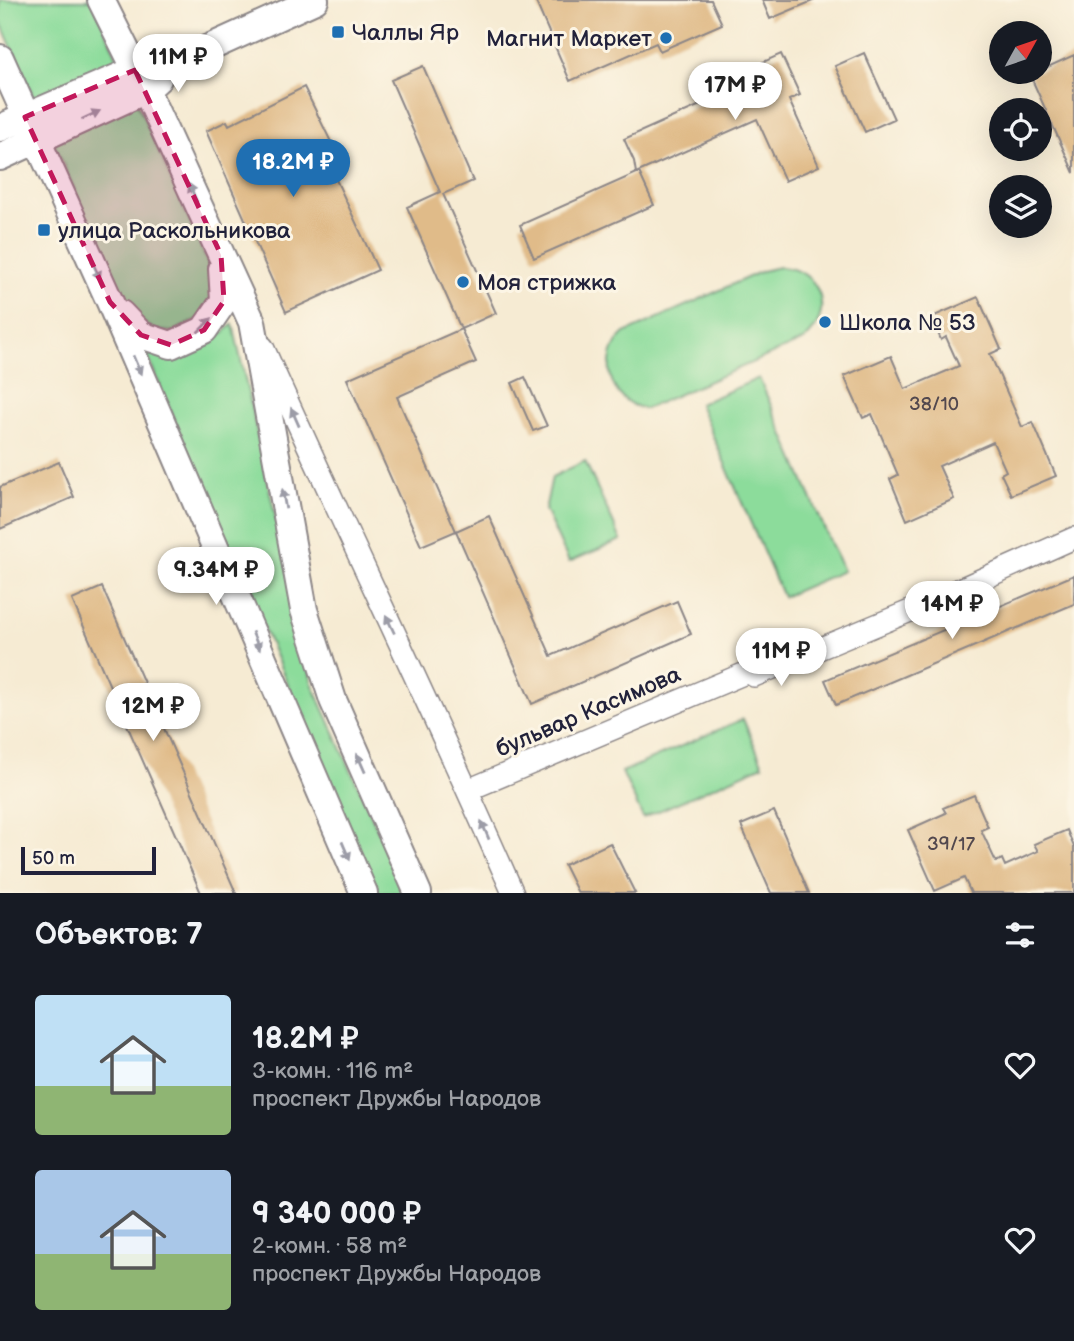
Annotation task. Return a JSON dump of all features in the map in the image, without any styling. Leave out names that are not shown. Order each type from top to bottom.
[{"type":"street","points":[[101,0],[222,255],[513,893]]},
{"type":"street","points":[[0,158],[37,141],[140,80],[315,0]]},
{"type":"street","points":[[0,58],[110,302],[364,893]]},
{"type":"street","points":[[0,128],[25,117],[140,80]]},
{"type":"street","points":[[110,302],[141,335],[171,345],[204,330],[224,301],[222,255]]},
{"type":"street","points":[[252,322],[304,610],[333,700],[418,893]]},
{"type":"street","name":"бульвар Касимова","points":[[468,790],[748,672],[754,676],[922,607],[1074,538]]},
{"type":"highlighted area","points":[[135,70],[221,255],[224,301],[204,330],[171,345],[141,335],[110,302],[25,117]]},
{"type":"green space","points":[[0,0],[92,0],[211,270],[217,288],[200,319],[173,332],[155,331],[128,312],[0,21]]},
{"type":"green space","points":[[779,267],[793,269],[805,275],[819,294],[820,318],[804,340],[645,409],[622,398],[615,388],[610,366],[617,343],[625,333],[762,271]]},
{"type":"green space","points":[[233,324],[312,683],[406,893],[377,893],[146,353],[171,354],[193,349],[214,339]]},
{"type":"green space","points":[[759,378],[843,571],[783,597],[699,404]]},
{"type":"green space","points":[[585,461],[621,540],[569,562],[545,510],[552,477]]},
{"type":"green space","points":[[743,719],[763,765],[643,818],[622,772]]},
{"type":"building","points":[[535,0],[711,0],[722,24],[660,51],[656,43],[570,81]]},
{"type":"building","points":[[762,0],[815,0],[770,19]]},
{"type":"building","points":[[864,53],[894,119],[865,132],[835,66]]},
{"type":"building","points":[[781,54],[800,95],[789,100],[819,166],[785,181],[757,119],[636,173],[634,161],[624,139],[743,86],[737,74]]},
{"type":"building","points":[[1074,55],[1074,173],[1052,124],[1052,98],[1040,98],[1034,84],[1052,84],[1052,65]]},
{"type":"building","points":[[423,66],[473,181],[443,194],[496,313],[461,329],[407,207],[440,192],[391,80]]},
{"type":"building","points":[[304,87],[335,150],[325,156],[378,270],[286,312],[206,131],[227,121],[229,125]]},
{"type":"building","points":[[639,172],[654,205],[534,258],[520,225]]},
{"type":"building","points":[[978,297],[1001,349],[990,354],[1022,427],[1033,422],[1056,476],[1011,495],[1001,474],[1006,471],[993,442],[939,466],[954,499],[907,520],[890,479],[898,475],[872,414],[863,418],[844,376],[891,356],[905,389],[959,366],[946,337],[941,340],[932,317]]},
{"type":"building","points":[[461,329],[476,362],[397,397],[456,531],[421,546],[347,379]]},
{"type":"building","points":[[525,377],[547,426],[533,431],[512,383]]},
{"type":"building","points":[[59,462],[74,497],[0,529],[0,487]]},
{"type":"building","points":[[489,516],[551,656],[677,601],[691,634],[532,704],[456,531]]},
{"type":"building","points":[[1074,575],[1074,604],[836,705],[825,680]]},
{"type":"building","points":[[102,587],[236,893],[201,893],[72,600]]},
{"type":"building","points":[[974,795],[988,827],[981,830],[996,862],[1002,859],[1005,866],[1038,851],[1034,844],[1067,830],[1074,847],[1074,893],[971,893],[964,878],[935,891],[908,830],[946,813],[943,808]]},
{"type":"building","points":[[774,811],[809,893],[771,893],[741,825]]},
{"type":"building","points":[[610,843],[635,893],[578,893],[564,865]]},
{"type":"place","name":"Чаллы Яр","points":[[338,32]]},
{"type":"place","name":"Магнит Маркет","points":[[666,38]]},
{"type":"place","name":"улица Раскольникова","points":[[44,230]]},
{"type":"place","name":"Моя стрижка","points":[[463,282]]},
{"type":"place","name":"Школа № 53","points":[[825,322]]}]
